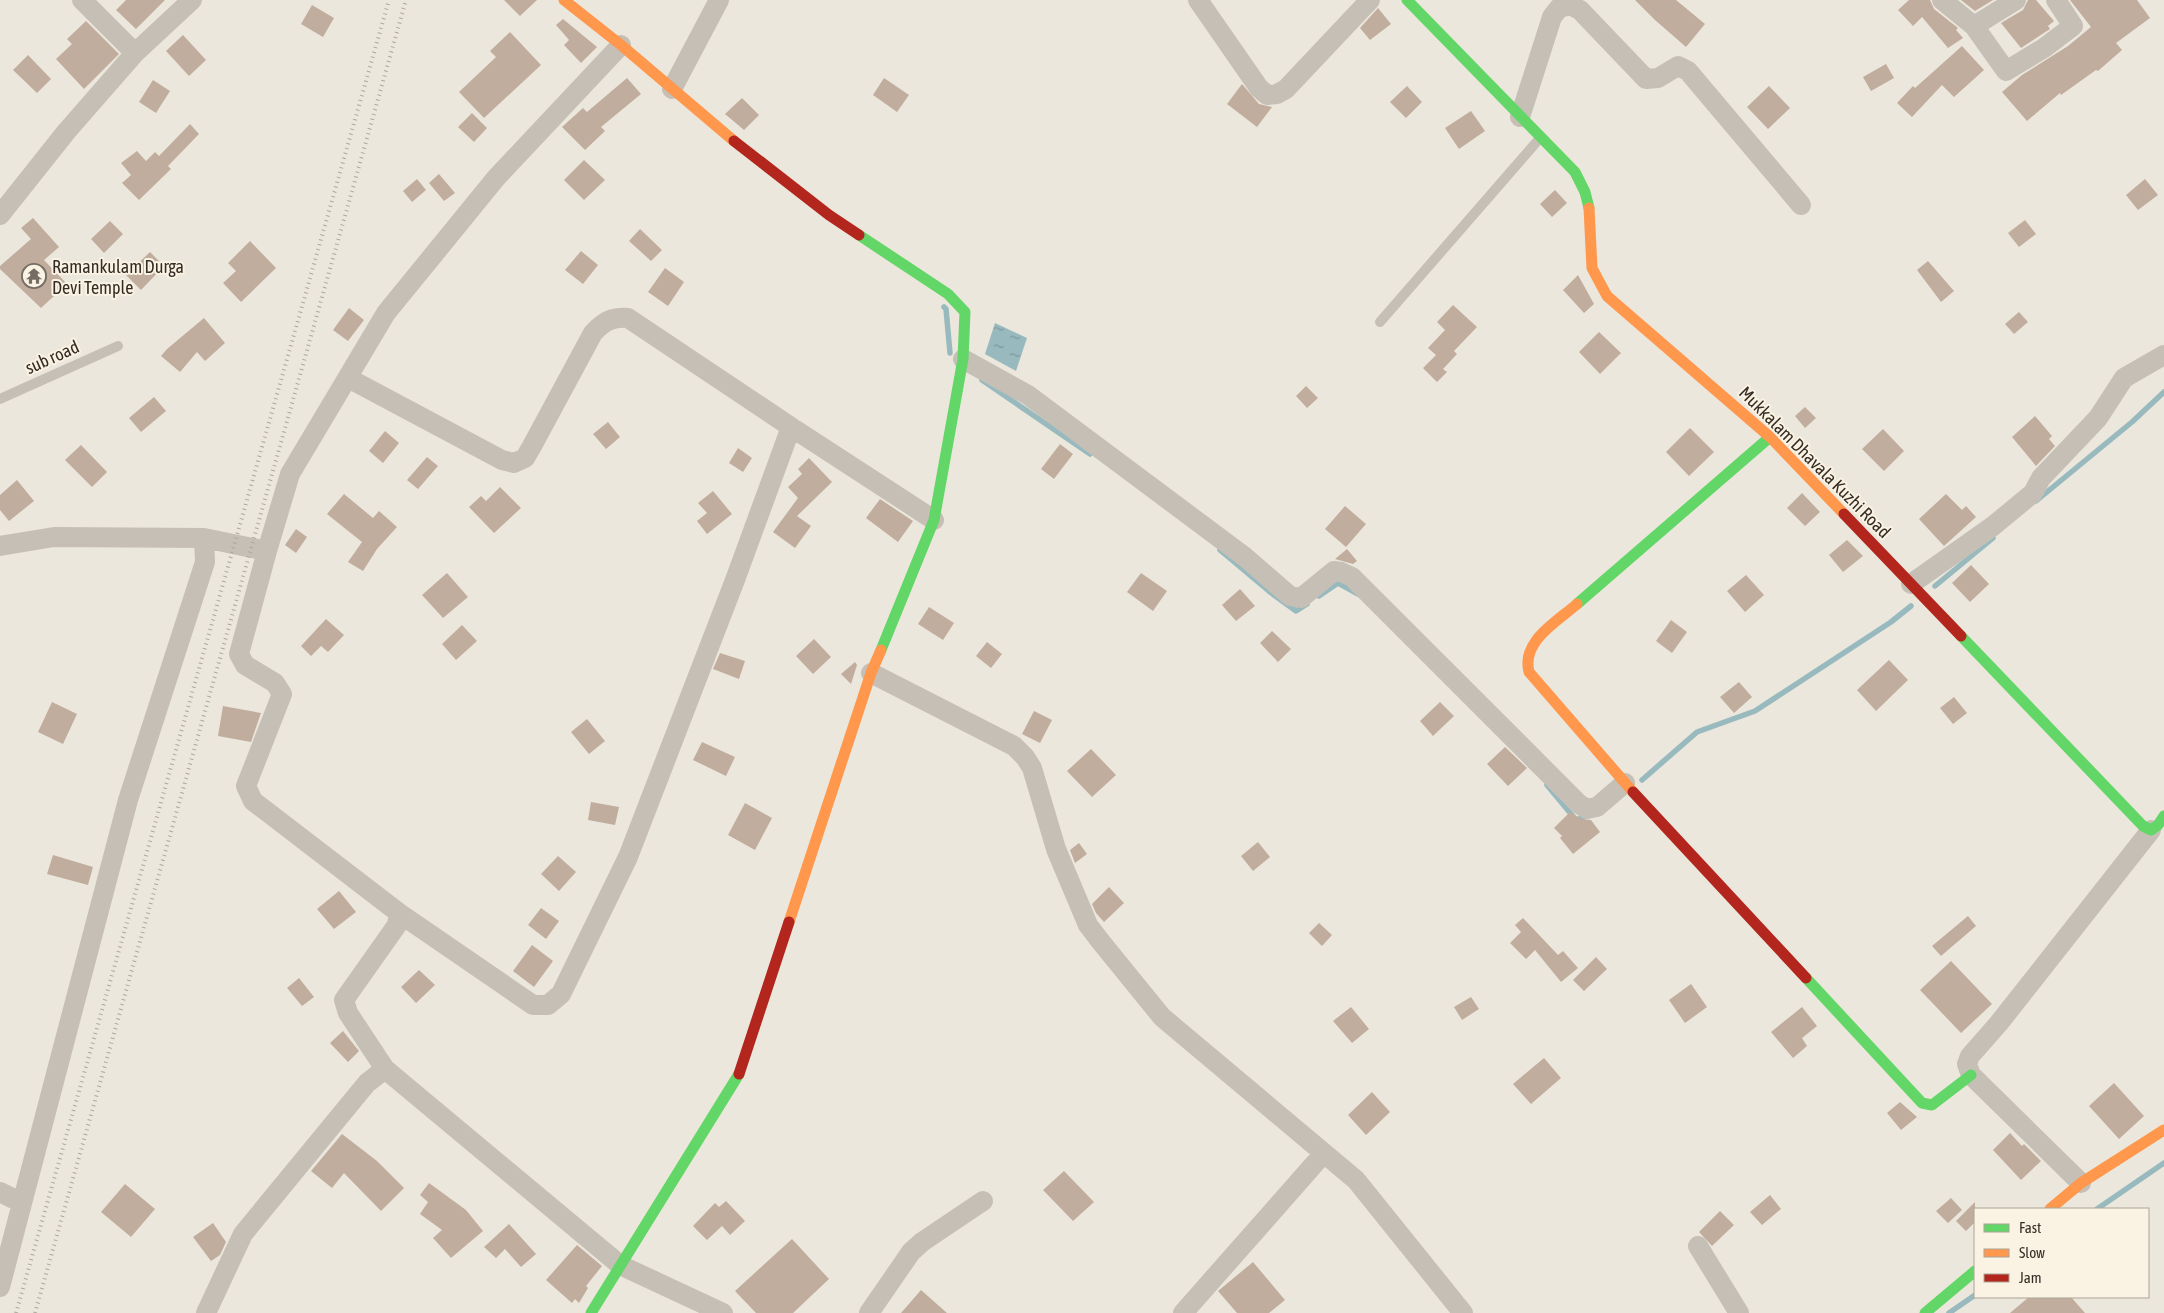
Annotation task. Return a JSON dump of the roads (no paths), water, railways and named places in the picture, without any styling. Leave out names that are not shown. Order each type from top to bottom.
[{"type":"street","points":[[82,0],[135,53]]},
{"type":"street","points":[[0,216],[66,132],[135,53],[192,0]]},
{"type":"street","points":[[564,0],[621,45],[713,125],[829,214],[948,294],[960,304],[965,312],[963,359],[934,520],[871,673],[740,1073],[591,1313]]},
{"type":"street","points":[[672,89],[719,0]]},
{"type":"street","points":[[1198,0],[1259,88],[1267,95],[1277,94],[1286,89],[1370,0]]},
{"type":"street","name":"Mukkalam Dhavala Kuzhi Road","points":[[1407,0],[1575,172],[1585,192],[1589,206],[1592,268],[1596,280],[1607,296],[1770,437],[2143,826],[2159,826]]},
{"type":"street","points":[[1942,0],[1974,26],[2006,71],[2044,48],[2073,26],[2056,0]]},
{"type":"street","points":[[1974,26],[2016,0]]},
{"type":"street","points":[[1520,117],[1552,17],[1559,8],[1570,5],[1580,10],[1646,79],[1658,78],[1678,66],[1688,70],[1800,206]]},
{"type":"street","points":[[621,45],[496,178],[386,313],[290,474],[239,654],[245,665],[275,683],[282,694],[246,786],[253,801],[399,913],[533,1005],[548,1005],[561,994],[628,857],[732,588],[791,427]]},
{"type":"street","points":[[348,378],[502,460],[514,464],[525,458],[592,333],[602,322],[615,317],[628,318],[934,520]]},
{"type":"street","points":[[1911,584],[1993,526],[2032,493],[2041,478],[2098,418],[2124,378],[2164,355]]},
{"type":"street","points":[[963,359],[1028,395],[1237,552],[1290,596],[1301,598],[1334,572],[1341,572],[1352,576],[1579,804],[1587,809],[1597,807],[1625,783]]},
{"type":"street","points":[[1770,437],[1535,641],[1528,649],[1525,660],[1530,672],[1625,783],[1922,1102],[1932,1105],[1941,1100],[1971,1075]]},
{"type":"street","points":[[0,546],[54,537],[204,538],[267,551]]},
{"type":"street","points":[[0,1288],[128,800],[205,562],[204,538]]},
{"type":"street","points":[[871,673],[1014,746],[1025,757],[1032,768],[1056,849],[1088,925],[1162,1017],[1356,1180],[1463,1313]]},
{"type":"street","points":[[2081,1183],[1971,1075],[1967,1064],[1970,1056],[2159,826]]},
{"type":"street","points":[[399,913],[397,925],[344,1000],[348,1014],[384,1069],[620,1265],[723,1313]]},
{"type":"street","points":[[206,1313],[243,1234],[367,1083],[384,1069]]},
{"type":"street","points":[[2051,1208],[2081,1183],[2164,1130]]},
{"type":"street","points":[[1182,1313],[1324,1153]]},
{"type":"street","points":[[0,1192],[22,1203]]},
{"type":"street","points":[[868,1313],[916,1247],[984,1201]]},
{"type":"street","points":[[1698,1246],[1739,1313]]},
{"type":"street","points":[[1925,1313],[1974,1272]]},
{"type":"lane","points":[[1380,322],[1540,137]]},
{"type":"lane","name":"sub road","points":[[0,398],[118,346]]},
{"type":"water","points":[[995,323],[1027,338],[1016,371],[985,354]]},
{"type":"waterway","points":[[944,307],[946,309],[950,353]]},
{"type":"waterway","points":[[982,380],[1090,454]]},
{"type":"waterway","points":[[2036,501],[2132,422],[2164,392]]},
{"type":"waterway","points":[[1935,586],[1993,538]]},
{"type":"waterway","points":[[1220,550],[1296,611],[1307,604]]},
{"type":"waterway","points":[[1319,596],[1338,583],[1358,594]]},
{"type":"waterway","points":[[1642,780],[1697,732],[1755,711],[1891,622],[1911,606]]},
{"type":"waterway","points":[[1547,785],[1576,820],[1590,815]]},
{"type":"waterway","points":[[2098,1208],[2164,1163]]},
{"type":"waterway","points":[[1949,1313],[1974,1296]]},
{"type":"railway","points":[[16,1313],[389,0]]},
{"type":"railway","points":[[35,1313],[406,0]]},
{"type":"place","name":"Ramankulam Durga Devi Temple","points":[[34,276]]}]
